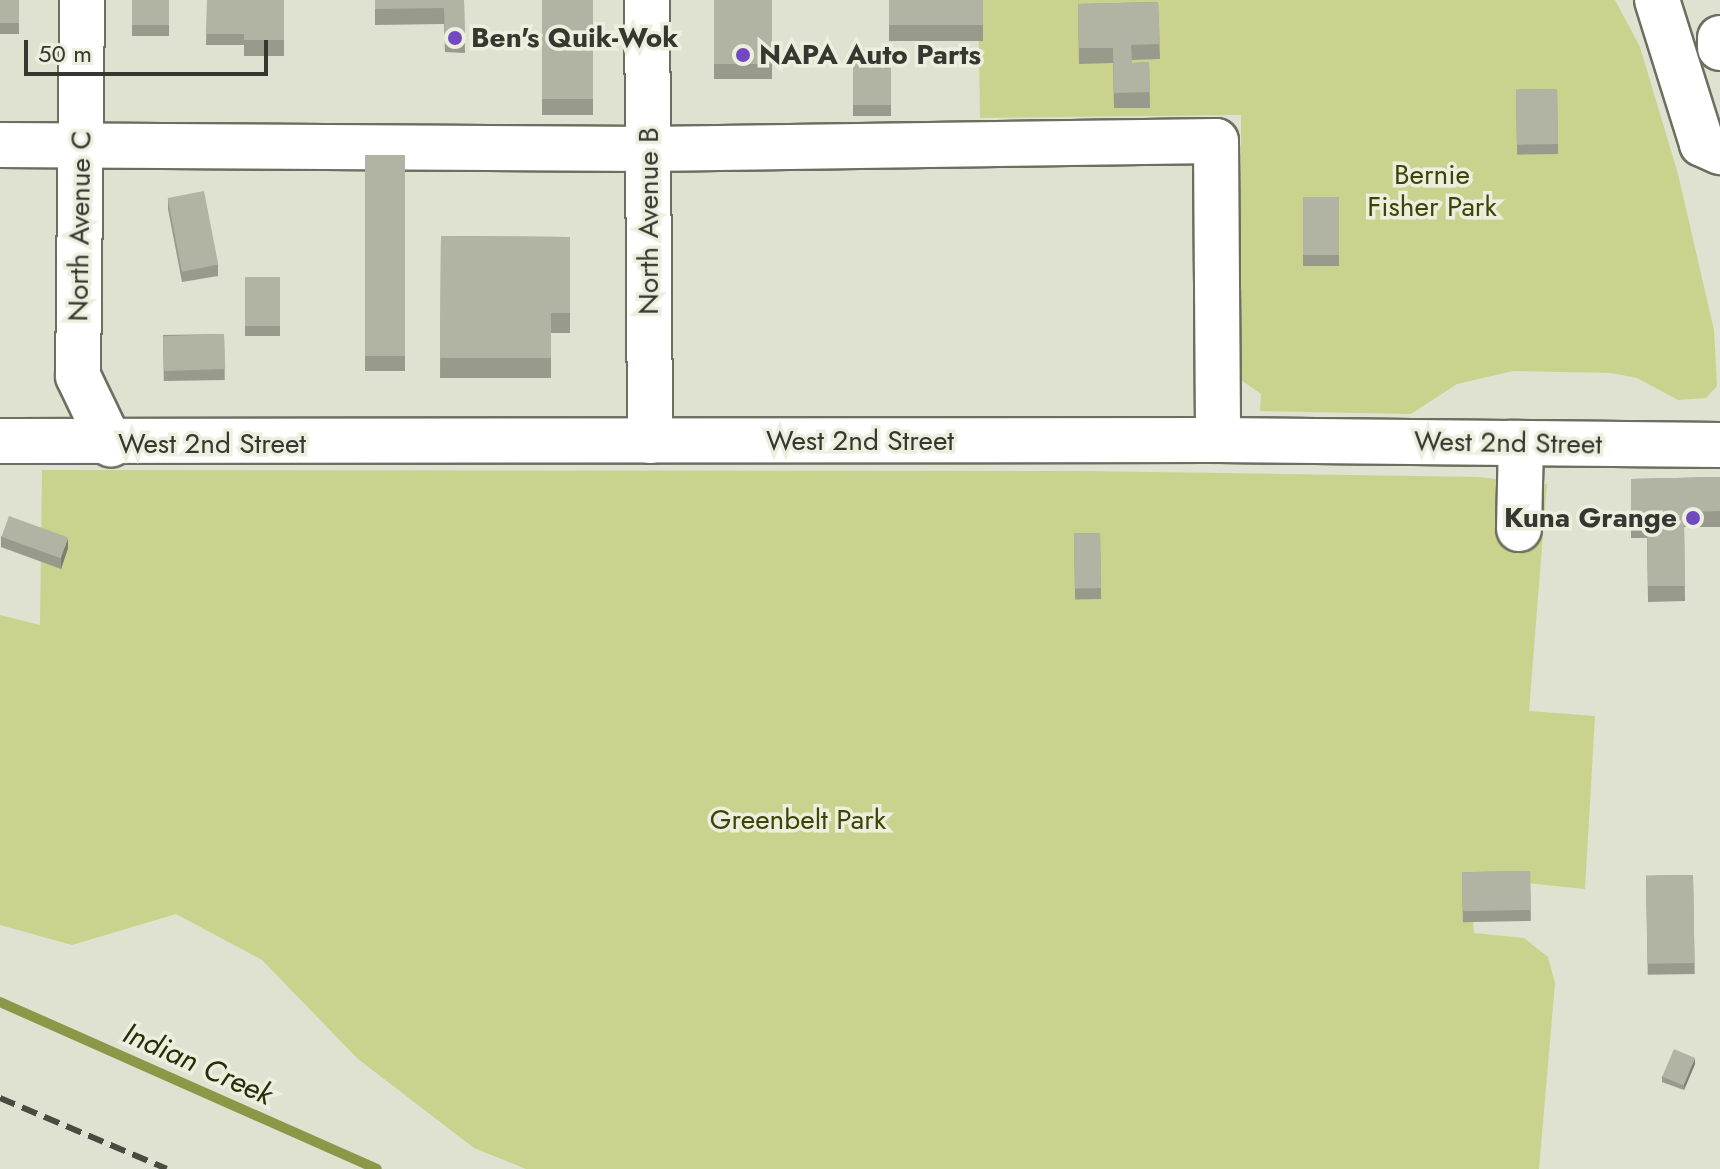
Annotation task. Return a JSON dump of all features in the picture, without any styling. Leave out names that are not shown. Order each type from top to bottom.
[{"type":"street","name":"North Avenue C","points":[[82,0],[78,376],[111,445]]},
{"type":"street","name":"North Avenue B","points":[[647,0],[650,441]]},
{"type":"street","points":[[1657,0],[1702,144],[1720,152]]},
{"type":"street","points":[[1720,38],[1720,48]]},
{"type":"street","points":[[0,145],[649,149],[1216,141],[1218,440]]},
{"type":"street","name":"West 2nd Street","points":[[0,441],[111,445],[1218,440],[1720,445]]},
{"type":"street","points":[[1519,529],[1521,443]]},
{"type":"green space","name":"Bernie Fisher Park","points":[[978,0],[1615,0],[1640,47],[1678,174],[1714,330],[1717,386],[1706,398],[1678,400],[1637,378],[1611,373],[1513,371],[1457,384],[1411,414],[1260,411],[1261,394],[1241,380],[1241,115],[980,118]]},
{"type":"green space","name":"Greenbelt Park","points":[[42,470],[1086,471],[1477,477],[1547,484],[1529,711],[1595,716],[1585,889],[1469,877],[1474,933],[1524,938],[1548,957],[1555,983],[1539,1169],[526,1169],[474,1148],[358,1059],[262,960],[176,914],[72,945],[0,925],[0,615],[40,625]]},
{"type":"building","points":[[0,0],[19,0],[19,23],[0,23]]},
{"type":"building","points":[[132,0],[169,0],[169,25],[132,25]]},
{"type":"building","points":[[207,0],[244,0],[244,34],[207,34]]},
{"type":"building","points":[[244,0],[284,0],[284,40],[244,40]]},
{"type":"building","points":[[375,0],[464,0],[465,38],[445,36],[444,8],[375,9]]},
{"type":"building","points":[[542,0],[593,0],[593,99],[542,99]]},
{"type":"building","name":"NAPA Auto Parts","points":[[714,0],[772,0],[772,64],[714,64]]},
{"type":"building","points":[[889,0],[983,0],[983,25],[889,25]]},
{"type":"building","points":[[1158,2],[1160,44],[1131,45],[1132,63],[1149,62],[1150,92],[1114,93],[1113,48],[1079,48],[1078,4]]},
{"type":"building","points":[[853,49],[891,49],[891,105],[853,105]]},
{"type":"building","points":[[1557,89],[1558,144],[1517,145],[1516,90]]},
{"type":"building","points":[[365,155],[405,155],[405,356],[365,356]]},
{"type":"building","points":[[204,191],[218,265],[182,272],[168,198]]},
{"type":"building","points":[[1303,197],[1339,197],[1339,255],[1303,255]]},
{"type":"building","points":[[441,236],[570,237],[570,313],[551,313],[551,358],[440,358]]},
{"type":"building","points":[[245,277],[280,277],[280,326],[245,326]]},
{"type":"building","points":[[224,334],[225,369],[164,371],[163,336]]},
{"type":"building","points":[[1720,477],[1720,511],[1684,512],[1685,586],[1648,586],[1647,523],[1631,523],[1631,479]]},
{"type":"building","points":[[9,516],[68,538],[61,558],[1,537]]},
{"type":"building","points":[[1074,533],[1100,533],[1101,588],[1075,588]]},
{"type":"building","points":[[1530,871],[1531,910],[1463,911],[1462,872]]},
{"type":"building","points":[[1693,875],[1695,963],[1648,964],[1646,876]]},
{"type":"building","points":[[1674,1049],[1695,1058],[1683,1086],[1662,1077]]},
{"type":"waterway","name":"Indian Creek","points":[[0,1002],[377,1169]]},
{"type":"railway","points":[[0,1098],[167,1169]]},
{"type":"place","name":"Ben's Quik-Wok","points":[[455,38]]},
{"type":"place","name":"NAPA Auto Parts","points":[[743,55]]},
{"type":"place","name":"Kuna Grange","points":[[1693,518]]}]
